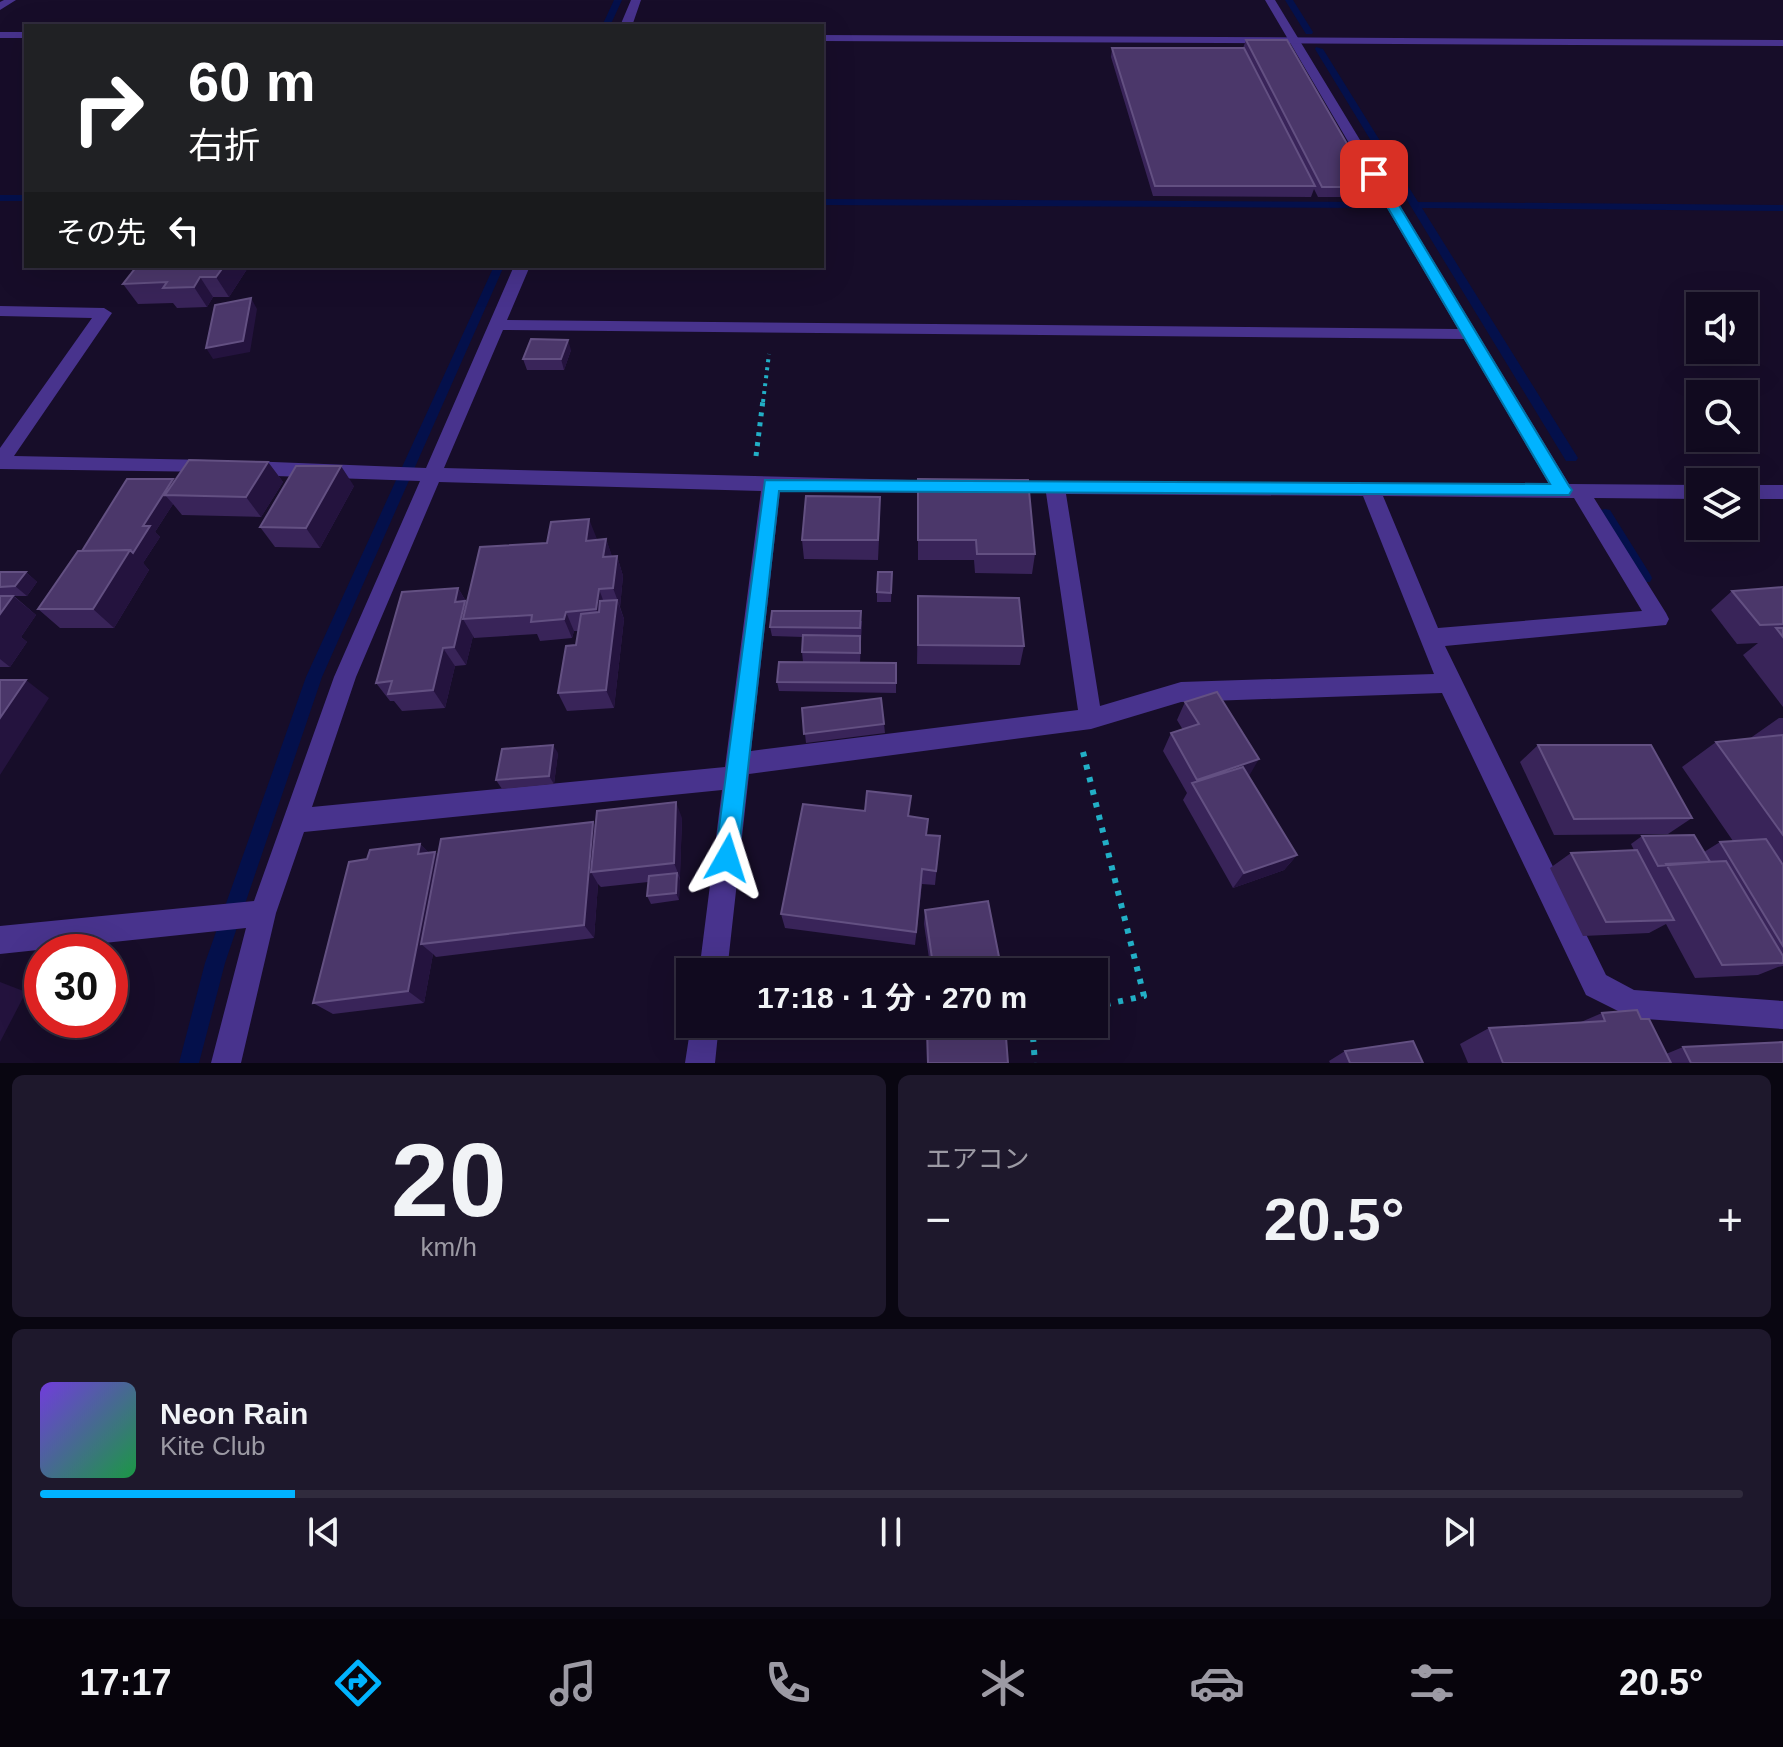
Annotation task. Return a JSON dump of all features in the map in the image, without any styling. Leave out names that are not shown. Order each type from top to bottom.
[{"type":"street","points":[[0,7],[11,0]]},
{"type":"street","points":[[627,24],[636,0]]},
{"type":"street","points":[[1270,0],[1469,334],[1658,619],[1430,638]]},
{"type":"street","points":[[0,35],[24,35]]},
{"type":"street","points":[[824,38],[1783,43]]},
{"type":"street","points":[[226,1063],[253,914],[294,821],[345,677],[425,473],[521,268]]},
{"type":"street","points":[[0,311],[104,313],[0,462]]},
{"type":"street","points":[[496,325],[1469,334]]},
{"type":"street","points":[[0,462],[762,484],[1686,492]]},
{"type":"street","points":[[715,958],[736,771],[762,484]]},
{"type":"street","points":[[1055,487],[1083,720]]},
{"type":"street","points":[[1370,489],[1449,683],[1596,985],[1632,1004],[1783,1015]]},
{"type":"street","points":[[1758,492],[1782,493]]},
{"type":"street","points":[[294,821],[736,771],[1083,720],[1181,692],[1449,683]]},
{"type":"street","points":[[0,940],[253,914]]},
{"type":"street","points":[[700,1063],[703,1038]]},
{"type":"path","points":[[762,484],[773,327]]},
{"type":"path","points":[[1083,720],[1144,996],[1108,1004]]},
{"type":"path","points":[[1033,1038],[1035,1063]]},
{"type":"building","points":[[1246,40],[1287,40],[1372,187],[1322,187]]},
{"type":"building","points":[[1112,48],[1244,48],[1315,186],[1155,186]]},
{"type":"building","points":[[135,268],[223,268],[216,277],[200,277],[194,287],[163,288],[167,282],[123,284]]},
{"type":"building","points":[[251,298],[243,341],[206,348],[215,305]]},
{"type":"building","points":[[531,339],[568,340],[561,359],[523,359]]},
{"type":"building","points":[[189,460],[268,462],[246,497],[165,495]]},
{"type":"building","points":[[296,466],[341,466],[306,528],[260,527]]},
{"type":"building","points":[[127,479],[173,479],[143,526],[150,526],[133,553],[130,550],[82,551]]},
{"type":"building","points":[[918,479],[1028,480],[1035,554],[977,554],[976,540],[918,540]]},
{"type":"building","points":[[806,496],[880,497],[878,540],[802,540]]},
{"type":"building","points":[[589,519],[586,541],[606,539],[603,557],[617,556],[613,588],[599,589],[596,609],[566,612],[564,619],[531,622],[532,615],[463,619],[480,547],[547,543],[551,522]]},
{"type":"building","points":[[130,550],[93,609],[38,609],[78,551]]},
{"type":"building","points":[[0,572],[26,572],[15,586],[0,587]]},
{"type":"building","points":[[878,572],[892,572],[891,593],[877,592]]},
{"type":"building","points":[[1783,587],[1783,624],[1760,625],[1732,591]]},
{"type":"building","points":[[458,588],[455,602],[465,601],[454,647],[443,648],[433,690],[388,694],[392,681],[376,683],[402,592]]},
{"type":"building","points":[[0,596],[13,596],[0,614]]},
{"type":"building","points":[[918,596],[1019,598],[1024,646],[918,645]]},
{"type":"building","points":[[617,600],[606,690],[558,693],[566,646],[576,645],[581,614],[599,612],[600,601]]},
{"type":"building","points":[[772,611],[861,611],[860,628],[770,627]]},
{"type":"building","points":[[803,635],[860,636],[860,653],[802,652]]},
{"type":"building","points":[[779,662],[896,663],[896,683],[777,682]]},
{"type":"building","points":[[0,680],[26,680],[0,718]]},
{"type":"building","points":[[1217,692],[1259,759],[1197,780],[1171,733],[1199,724],[1185,702]]},
{"type":"building","points":[[881,698],[884,724],[804,734],[802,708]]},
{"type":"building","points":[[1783,735],[1783,835],[1716,742]]},
{"type":"building","points":[[553,745],[549,776],[496,780],[502,749]]},
{"type":"building","points":[[1538,745],[1651,745],[1692,818],[1574,819]]},
{"type":"building","points":[[1243,767],[1297,855],[1244,873],[1192,783]]},
{"type":"building","points":[[867,791],[911,796],[908,816],[928,819],[926,835],[940,836],[936,871],[922,869],[916,932],[781,914],[803,804],[865,811]]},
{"type":"building","points":[[676,802],[674,863],[591,872],[597,811]]},
{"type":"building","points":[[593,822],[584,925],[421,944],[441,839]]},
{"type":"building","points":[[1694,835],[1710,862],[1658,866],[1642,836]]},
{"type":"building","points":[[1766,839],[1783,865],[1783,946],[1720,842]]},
{"type":"building","points":[[420,844],[418,854],[435,852],[408,991],[313,1003],[349,862],[367,859],[370,850]]},
{"type":"building","points":[[1637,850],[1674,920],[1606,922],[1571,853]]},
{"type":"building","points":[[1726,861],[1783,956],[1783,963],[1722,965],[1666,864]]},
{"type":"building","points":[[677,873],[676,893],[647,896],[649,876]]},
{"type":"building","points":[[988,901],[999,958],[932,958],[925,910]]},
{"type":"building","points":[[1637,1010],[1641,1019],[1649,1019],[1671,1063],[1503,1063],[1489,1028],[1605,1021],[1602,1013]]},
{"type":"building","points":[[927,1038],[1006,1038],[1008,1063],[928,1063]]},
{"type":"building","points":[[1413,1041],[1423,1063],[1350,1063],[1345,1051]]},
{"type":"building","points":[[1783,1042],[1783,1063],[1691,1063],[1683,1047]]},
{"type":"waterway","points":[[607,24],[618,0]]},
{"type":"waterway","points":[[1289,0],[1309,32]]},
{"type":"waterway","points":[[1319,49],[1415,205]]},
{"type":"waterway","points":[[0,198],[24,198]]},
{"type":"waterway","points":[[824,202],[1375,205]]},
{"type":"waterway","points":[[1415,205],[1783,208]]},
{"type":"waterway","points":[[1415,205],[1571,458]]},
{"type":"waterway","points":[[189,1063],[215,963],[314,677],[498,268]]},
{"type":"waterway","points":[[1605,514],[1645,578]]},
{"type":"route","points":[[727,858],[771,485],[1563,490],[1374,174]]}]
